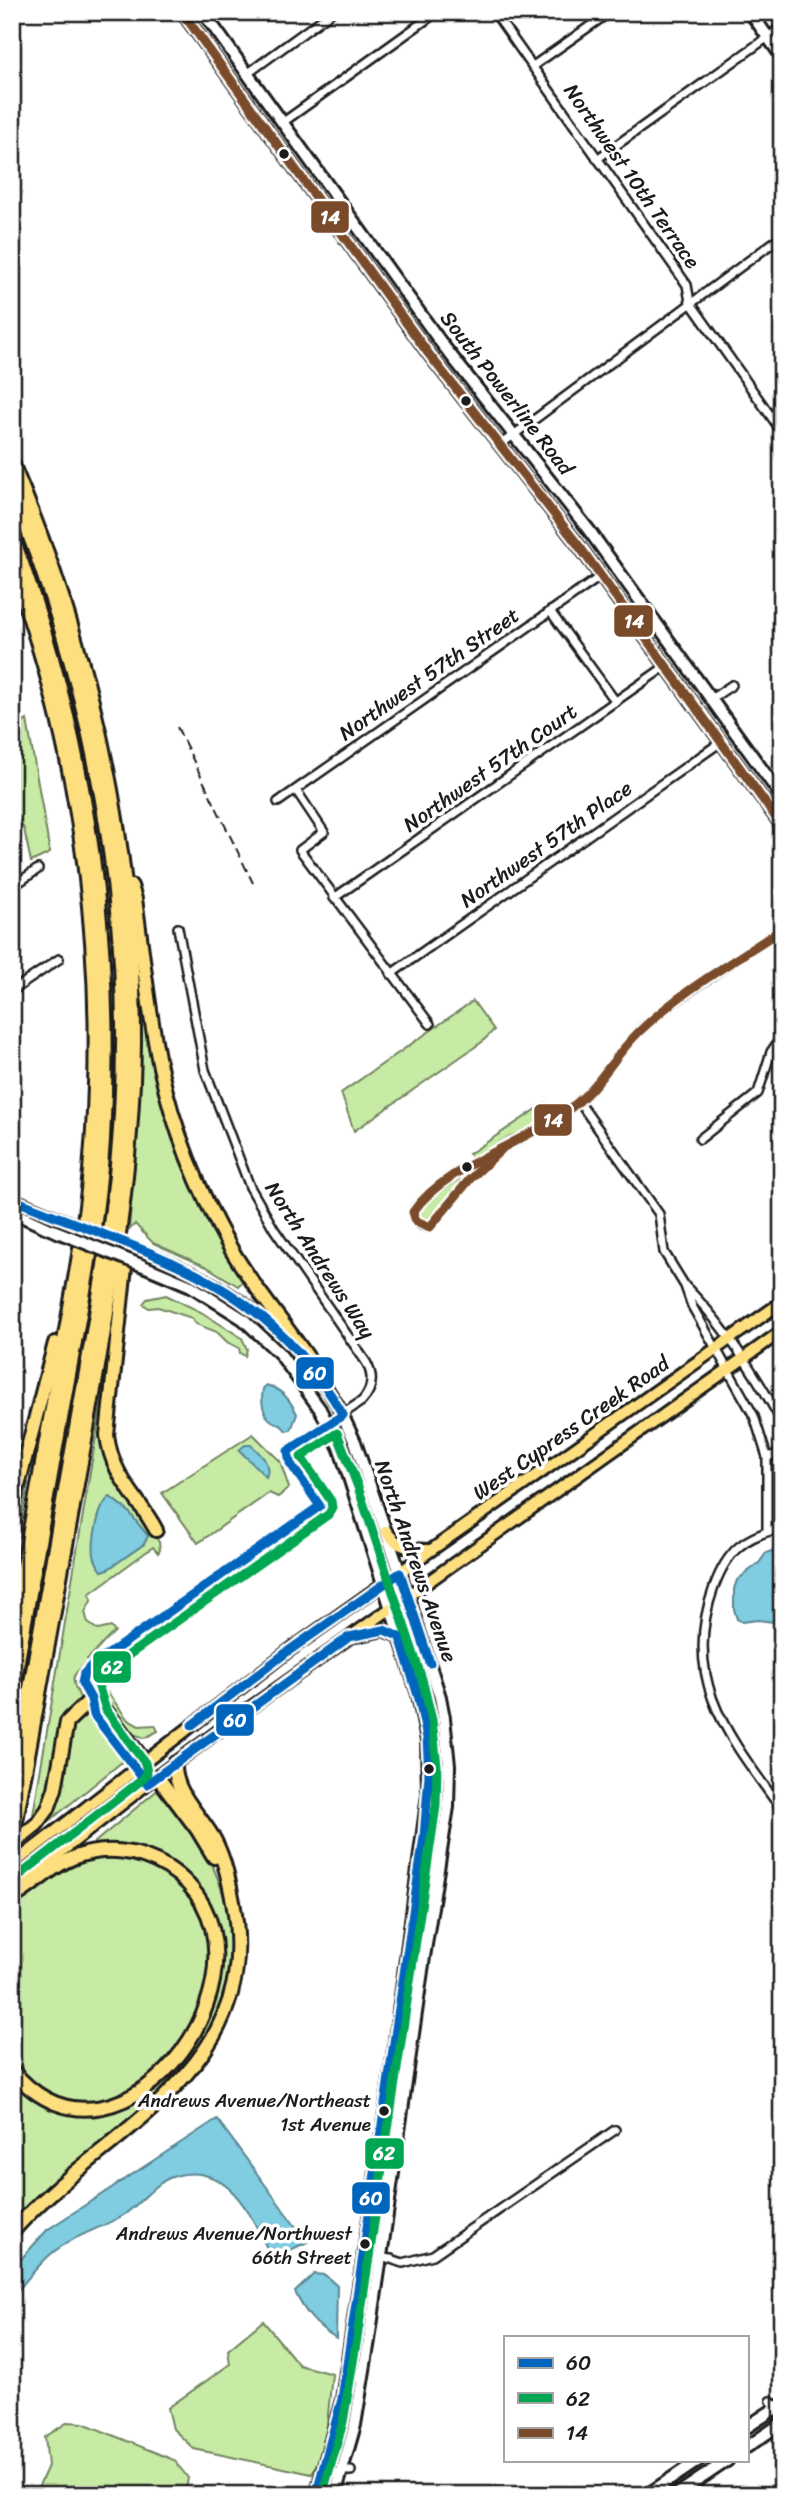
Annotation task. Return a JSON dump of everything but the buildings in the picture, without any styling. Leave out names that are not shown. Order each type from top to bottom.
[{"type":"highway","points":[[12,463],[45,544],[79,646],[107,763],[122,856],[133,1003],[129,1150],[116,1266],[13,1838]]},
{"type":"highway","points":[[12,491],[48,585],[64,636],[96,765],[117,909],[122,1056],[119,1137],[107,1249],[12,1789]]},
{"type":"highway","points":[[12,536],[50,648],[81,776],[100,909],[106,1026],[103,1142],[94,1227],[12,1694]]},
{"type":"highway","points":[[12,567],[32,625],[59,726],[75,805],[86,883],[95,988],[96,1042],[92,1146],[82,1234],[12,1630]]},
{"type":"highway","points":[[122,856],[135,899],[160,1068],[189,1161],[208,1206],[238,1259],[265,1302],[305,1350],[325,1384]]},
{"type":"highway","points":[[129,1150],[131,1209],[107,1435],[110,1454],[118,1475],[156,1530]]},
{"type":"highway","points":[[12,1509],[82,1234]]},
{"type":"highway","points":[[13,1838],[37,1824],[48,1809],[67,1722],[91,1699]]},
{"type":"highway","points":[[12,2232],[45,2198],[175,2088],[206,2050],[223,2015],[236,1963],[236,1924],[225,1864],[216,1844],[177,1782],[175,1763]]},
{"type":"highway","points":[[152,1780],[204,1839],[229,1885]]},
{"type":"highway","points":[[12,1898],[75,1857],[113,1850],[137,1854],[164,1866],[190,1887],[211,1923],[215,1950],[215,1970],[208,1998],[186,2046],[156,2080],[131,2098],[104,2107],[84,2109],[65,2106],[46,2099],[31,2089],[12,2070]]},
{"type":"main road","name":"South Powerline Road","points":[[183,12],[417,338],[590,560],[780,819]]},
{"type":"main road","name":"South Powerline Road","points":[[203,12],[442,344],[617,569],[782,797]]},
{"type":"main road","points":[[750,12],[782,57]]},
{"type":"main road","points":[[221,66],[238,74],[247,74]]},
{"type":"main road","points":[[300,176],[326,184]]},
{"type":"main road","points":[[311,191],[324,194],[341,204]]},
{"type":"main road","points":[[417,338],[426,337],[442,344]]},
{"type":"main road","points":[[590,560],[617,569]]},
{"type":"main road","points":[[601,576],[611,576],[631,588]]},
{"type":"main road","points":[[666,666],[687,667]]},
{"type":"main road","name":"North Andrews Avenue","points":[[12,1199],[205,1278],[247,1304],[287,1339],[325,1384],[343,1415],[363,1463],[434,1676],[444,1717],[449,1765],[448,1807],[363,2379],[347,2471],[335,2495]]},
{"type":"main road","name":"North Andrews Avenue","points":[[12,1212],[203,1293],[255,1328],[292,1369],[328,1423],[340,1449],[424,1720],[428,1794],[342,2399],[316,2495]]},
{"type":"main road","name":"West Cypress Creek Road","points":[[12,1865],[263,1670],[782,1302]]},
{"type":"main road","name":"West Cypress Creek Road","points":[[12,1890],[175,1763],[782,1331]]},
{"type":"main road","points":[[386,1531],[403,1547],[431,1550]]},
{"type":"main road","points":[[349,1637],[384,1630],[400,1637]]},
{"type":"main road","points":[[147,1760],[152,1780]]},
{"type":"main road","points":[[135,1769],[152,1780]]},
{"type":"main road","points":[[748,2426],[778,2407]]},
{"type":"main road","points":[[748,2446],[782,2423]]},
{"type":"main road","points":[[647,2495],[696,2462]]},
{"type":"main road","points":[[676,2495],[725,2462]]},
{"type":"street","points":[[247,74],[332,12]]},
{"type":"street","points":[[282,123],[437,12]]},
{"type":"street","name":"Northwest 10th Terrace","points":[[494,12],[687,285],[690,302],[782,432]]},
{"type":"street","points":[[533,66],[610,12]]},
{"type":"street","points":[[597,159],[782,27]]},
{"type":"street","points":[[500,444],[782,236]]},
{"type":"street","name":"Northwest 57th Street","points":[[278,802],[601,576]]},
{"type":"street","points":[[550,611],[616,702]]},
{"type":"street","name":"Northwest 57th Court","points":[[334,898],[666,666]]},
{"type":"street","points":[[711,699],[732,685]]},
{"type":"street","name":"Northwest 57th Place","points":[[391,974],[721,742]]},
{"type":"street","points":[[296,790],[324,832],[300,850],[430,1024]]},
{"type":"street","points":[[12,887],[38,869]]},
{"type":"street","name":"North Andrews Way","points":[[91,1699],[82,1680],[88,1669],[320,1506],[292,1465],[288,1451],[362,1401],[368,1393],[372,1378],[370,1368],[274,1229],[250,1187],[205,1070],[178,928]]},
{"type":"street","points":[[502,1149],[470,1179],[430,1227],[418,1223],[413,1212],[421,1199],[468,1168],[579,1102],[629,1041],[650,1021],[782,929]]},
{"type":"street","points":[[12,991],[59,959]]},
{"type":"street","points":[[700,1139],[758,1093],[771,1052],[782,1036]]},
{"type":"street","points":[[579,1102],[659,1214],[664,1252],[754,1416],[767,1457],[767,1531]]},
{"type":"street","points":[[685,1286],[699,1300],[742,1359],[782,1422]]},
{"type":"street","points":[[767,1457],[782,1453]]},
{"type":"street","points":[[782,1528],[767,1531],[742,1544],[723,1563],[703,1623],[702,1657],[708,1690],[723,1727],[782,1810]]},
{"type":"street","points":[[91,1699],[105,1705],[147,1760]]},
{"type":"street","points":[[91,1699],[94,1715],[135,1769]]},
{"type":"street","points":[[363,2256],[403,2263],[433,2255],[615,2130]]},
{"type":"street","points":[[321,2480],[347,2471]]},
{"type":"green space","points":[[27,720],[50,853],[31,862],[24,829],[12,810],[12,730]]},
{"type":"green space","points":[[138,992],[144,992],[189,1176],[207,1221],[244,1280],[238,1286],[207,1267],[153,1243],[135,1224],[129,1230],[140,1093]]},
{"type":"green space","points":[[473,1001],[494,1030],[482,1042],[354,1131],[341,1093]]},
{"type":"green space","points":[[546,1103],[552,1116],[542,1123],[509,1137],[472,1158],[469,1154]]},
{"type":"green space","points":[[468,1168],[470,1179],[430,1227],[418,1223],[415,1205]]},
{"type":"green space","points":[[166,1295],[201,1312],[242,1338],[247,1349],[245,1356],[240,1353],[239,1348],[227,1342],[217,1332],[196,1324],[192,1318],[158,1307],[149,1308],[143,1304],[147,1299]]},
{"type":"green space","points":[[103,1394],[103,1428],[150,1529],[159,1542],[160,1550],[158,1553],[153,1547],[89,1594],[92,1599],[85,1612],[88,1623],[98,1630],[111,1627],[115,1632],[87,1659],[88,1662],[75,1675],[74,1683],[81,1700],[44,1806],[32,1821]],"holes":[[[110,1497],[128,1511],[148,1536],[144,1544],[102,1571],[96,1542],[100,1513]]]},
{"type":"green space","points":[[253,1434],[280,1461],[289,1488],[278,1497],[269,1493],[198,1543],[162,1493]]},
{"type":"green space","points":[[24,1482],[28,1483],[12,1572],[12,1523]]},
{"type":"green space","points":[[108,1661],[120,1663],[115,1668],[116,1674],[93,1688],[90,1679],[92,1673]]},
{"type":"green space","points":[[108,1693],[128,1720],[139,1726],[155,1725],[158,1731],[145,1738],[133,1734],[107,1701]]},
{"type":"green space","points":[[86,1710],[123,1761],[47,1823],[71,1726]]},
{"type":"green space","points":[[160,1788],[206,1853],[223,1893],[229,1923],[230,1954],[226,1984],[217,2013],[204,2041],[186,2067],[164,2091],[48,2188],[12,2224],[12,2077],[26,2091],[46,2104],[65,2110],[104,2112],[143,2095],[187,2050],[219,1951],[212,1915],[193,1885],[168,1864],[95,1848],[94,1843]]},
{"type":"green space","points":[[96,1855],[131,1856],[168,1872],[196,1901],[211,1942],[202,2003],[178,2049],[136,2090],[94,2104],[52,2096],[27,2079],[12,2057],[12,1933],[18,1902],[55,1876],[74,1865],[96,1858]]},
{"type":"green space","points":[[263,2321],[299,2365],[332,2374],[325,2445],[312,2474],[194,2449],[173,2429],[168,2408],[230,2364],[228,2350]]},
{"type":"green space","points":[[68,2422],[83,2423],[174,2460],[188,2478],[185,2495],[27,2495],[36,2492],[48,2466],[45,2437]]},
{"type":"water","points":[[266,1385],[281,1392],[297,1414],[291,1430],[286,1431],[266,1415],[262,1398]]},
{"type":"water","points":[[245,1445],[251,1445],[264,1459],[266,1477],[239,1450]]},
{"type":"water","points":[[110,1497],[128,1511],[148,1536],[144,1544],[102,1571],[94,1557],[94,1541],[99,1515]]},
{"type":"water","points":[[782,1547],[782,1623],[758,1620],[742,1622],[737,1619],[734,1609],[737,1580],[759,1563],[766,1553]]},
{"type":"water","points":[[217,2119],[307,2242],[272,2259],[247,2210],[236,2196],[224,2184],[209,2176],[192,2173],[166,2180],[122,2216],[59,2248],[40,2264],[12,2298],[12,2269],[47,2230]]},
{"type":"water","points":[[314,2274],[325,2275],[337,2286],[336,2338],[312,2318],[295,2292]]},
{"type":"railway","points":[[177,727],[253,883]]},
{"type":"transit line","name":"14","points":[[182,12],[428,353],[579,546],[782,826]]},
{"type":"transit line","name":"14","points":[[502,1149],[470,1179],[430,1227],[416,1221],[413,1212],[427,1195],[466,1168],[554,1120],[572,1107],[592,1089],[633,1037],[659,1014],[782,929]]},
{"type":"transit line","name":"60","points":[[12,1199],[156,1255],[240,1300],[277,1330],[312,1368],[343,1415],[288,1451],[290,1463],[320,1506],[90,1667],[84,1674],[82,1683],[91,1699],[94,1715],[147,1784],[349,1637],[384,1630],[400,1637],[419,1699],[427,1738],[429,1775],[424,1837],[342,2399],[316,2495]]},
{"type":"transit line","name":"62","points":[[20,1875],[143,1779],[147,1773],[145,1763],[106,1710],[96,1678],[329,1514],[331,1501],[301,1457],[337,1433],[358,1487],[422,1679],[432,1720],[437,1766],[436,1806],[357,2338],[343,2422],[323,2492]]},
{"type":"transit line","name":"60","points":[[192,1725],[287,1652],[400,1573],[430,1663]]},
{"type":"place","name":"Andrews Avenue/Northeast 1st Avenue","points":[[384,2111]]},
{"type":"place","name":"Andrews Avenue/Northwest 66th Street","points":[[365,2244]]}]
